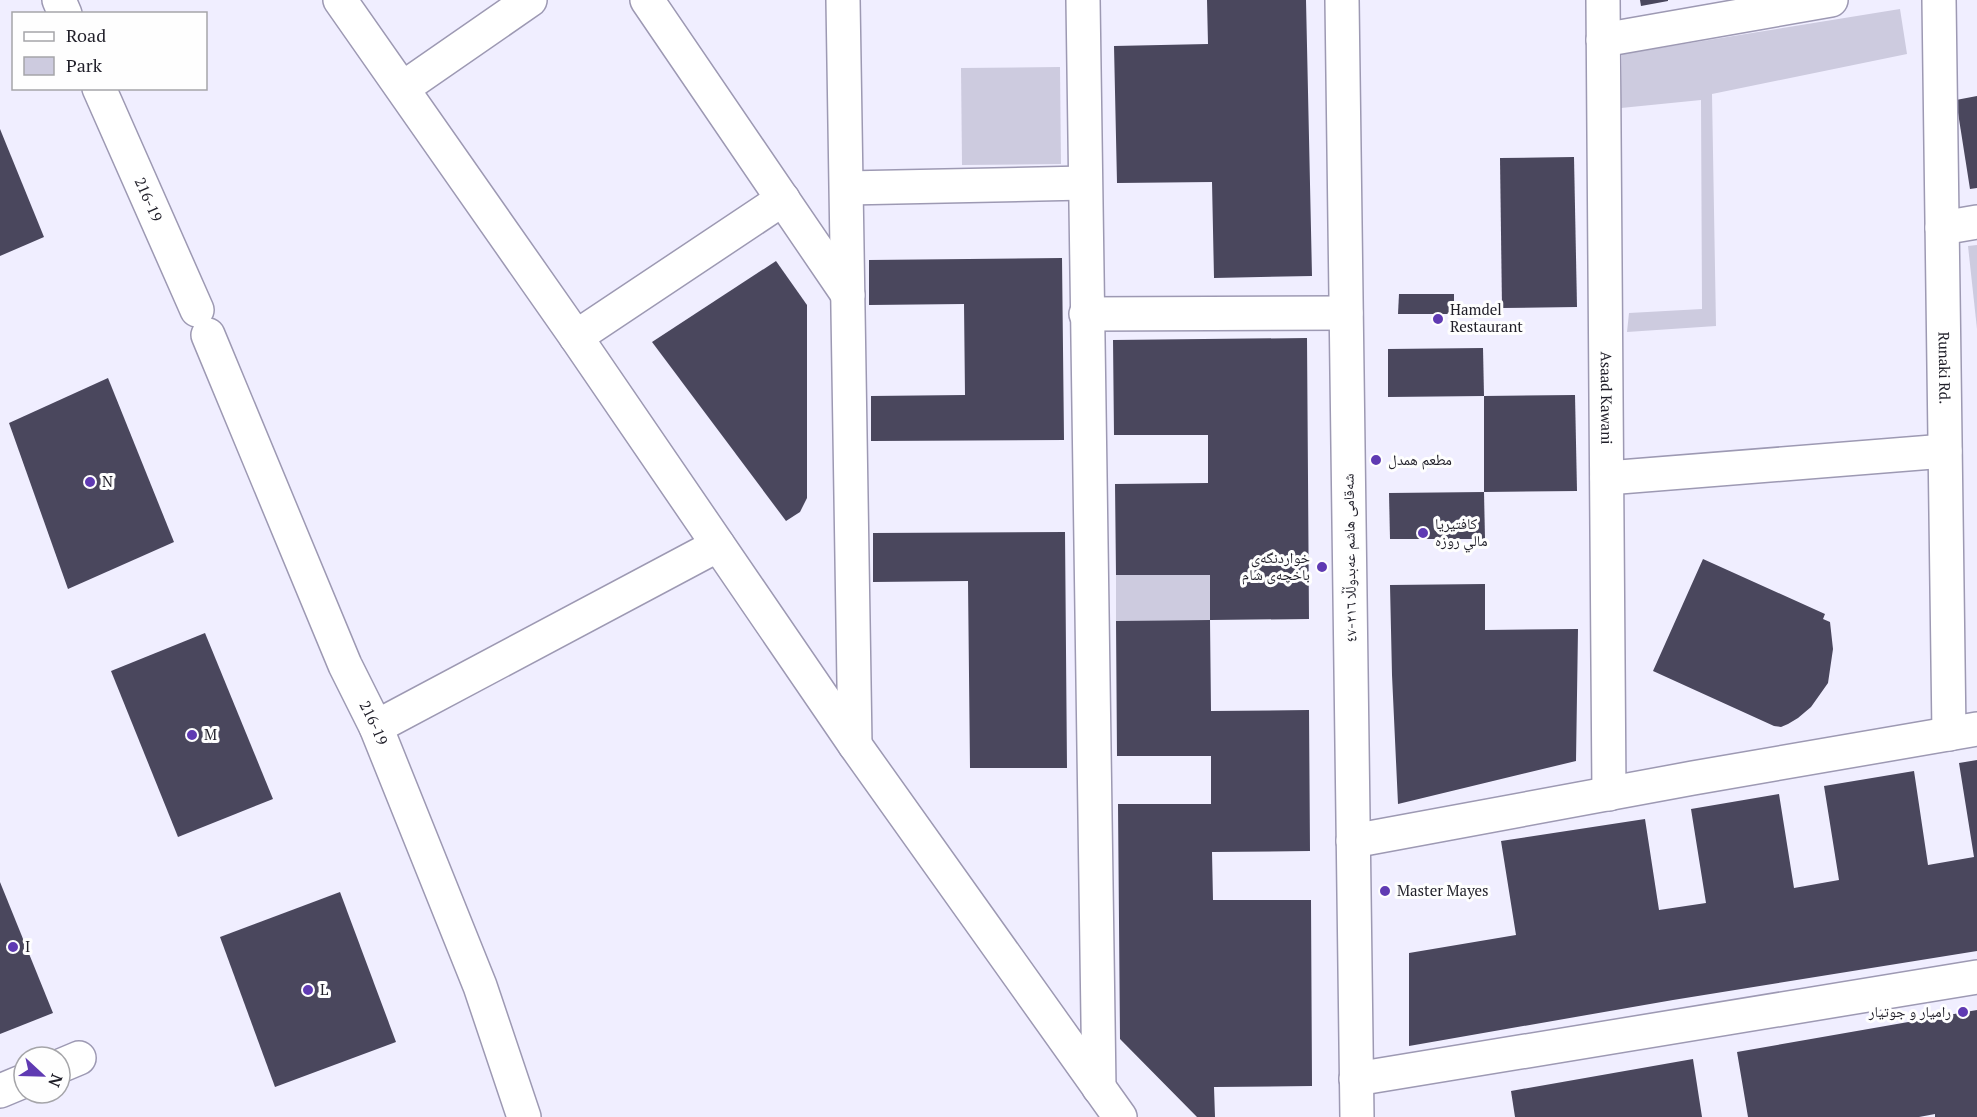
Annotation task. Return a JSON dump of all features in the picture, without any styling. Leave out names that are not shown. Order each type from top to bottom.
[{"type":"street","points":[[340,0],[576,337],[855,745],[1120,1117]]},
{"type":"street","points":[[403,88],[530,0]]},
{"type":"street","points":[[647,0],[848,295]]},
{"type":"street","points":[[843,0],[855,745]]},
{"type":"street","points":[[1083,0],[1099,1088]]},
{"type":"street","name":"شەقامی هاشم عەبدوڵڵا ٢١٦-٤٧","points":[[1342,0],[1357,1117]]},
{"type":"street","name":"Asaad Kawani","points":[[1603,0],[1609,794]]},
{"type":"street","points":[[1603,40],[1831,0]]},
{"type":"street","name":"Runaki Rd.","points":[[1939,0],[1945,451],[1963,732]]},
{"type":"street","name":"216-19","points":[[100,90],[203,323],[345,665],[376,727],[480,986],[524,1117]]},
{"type":"street","points":[[846,188],[1085,183]]},
{"type":"street","points":[[576,337],[783,199]]},
{"type":"street","points":[[1942,228],[1977,222]]},
{"type":"street","points":[[1086,314],[1347,313]]},
{"type":"street","points":[[1606,478],[1945,451]]},
{"type":"street","points":[[376,727],[718,545]]},
{"type":"street","points":[[1353,841],[1963,732]]},
{"type":"street","points":[[1356,1079],[1977,977]]},
{"type":"green space","points":[[1900,9],[1907,54],[1712,94],[1716,326],[1627,332],[1629,313],[1702,309],[1701,100],[1621,108],[1622,54]]},
{"type":"green space","points":[[1060,67],[1061,164],[962,165],[961,68]]},
{"type":"green space","points":[[1977,245],[1977,329],[1968,246]]},
{"type":"green space","points":[[1116,575],[1210,575],[1210,620],[1116,621]]},
{"type":"building","points":[[1207,0],[1306,0],[1312,276],[1214,278],[1212,182],[1117,183],[1114,46],[1208,44]]},
{"type":"building","points":[[1640,0],[1668,0],[1668,1],[1641,6]]},
{"type":"building","points":[[1977,96],[1977,188],[1970,189],[1956,100]]},
{"type":"building","points":[[0,129],[44,237],[0,256]]},
{"type":"building","points":[[1574,157],[1577,307],[1502,308],[1500,158]]},
{"type":"building","points":[[1062,258],[1064,440],[871,441],[871,396],[965,395],[964,304],[869,305],[869,260]]},
{"type":"building","points":[[776,261],[807,305],[807,498],[800,512],[786,521],[652,342]]},
{"type":"building","points":[[1399,294],[1454,294],[1454,314],[1398,314]]},
{"type":"building","points":[[1307,338],[1309,619],[1210,620],[1210,575],[1116,575],[1115,484],[1208,483],[1208,435],[1114,435],[1113,340]]},
{"type":"building","points":[[1483,348],[1484,396],[1388,397],[1388,349]]},
{"type":"building","name":"N","points":[[108,378],[174,542],[68,589],[9,423]]},
{"type":"building","points":[[1575,395],[1577,491],[1484,492],[1484,396]]},
{"type":"building","points":[[1484,492],[1485,539],[1390,539],[1389,493]]},
{"type":"building","points":[[1065,532],[1067,768],[970,768],[968,581],[873,582],[873,533]]},
{"type":"building","points":[[1703,559],[1825,614],[1823,619],[1830,622],[1833,649],[1828,683],[1811,707],[1788,724],[1781,727],[1774,726],[1653,671]]},
{"type":"building","points":[[1485,584],[1485,630],[1578,629],[1576,761],[1398,804],[1390,585]]},
{"type":"building","points":[[1210,620],[1211,711],[1309,710],[1310,851],[1212,852],[1213,900],[1311,900],[1312,1086],[1214,1087],[1215,1117],[1197,1117],[1120,1039],[1118,804],[1211,804],[1211,756],[1117,756],[1116,621]]},
{"type":"building","name":"M","points":[[205,633],[273,799],[178,837],[111,671]]},
{"type":"building","points":[[1977,760],[1977,951],[1673,1000],[1409,1046],[1409,953],[1516,935],[1501,841],[1645,819],[1659,910],[1706,903],[1691,809],[1779,794],[1794,888],[1839,880],[1824,786],[1914,771],[1928,865],[1974,857],[1959,763]]},
{"type":"building","name":"I","points":[[0,882],[53,1013],[0,1034]]},
{"type":"building","name":"L","points":[[340,892],[396,1042],[275,1087],[220,937]]},
{"type":"building","points":[[1977,1010],[1977,1117],[1935,1117],[1935,1114],[1919,1117],[1748,1117],[1737,1052]]},
{"type":"building","points":[[1693,1059],[1702,1117],[1515,1117],[1511,1091]]},
{"type":"place","name":"Hamdel Restaurant","points":[[1438,319]]},
{"type":"place","name":"مطعم همدل","points":[[1376,460]]},
{"type":"place","name":"N","points":[[90,482]]},
{"type":"place","name":"كافتيريا مالي روزه","points":[[1423,533]]},
{"type":"place","name":"خواردنگەی باخچەی شام","points":[[1322,567]]},
{"type":"place","name":"M","points":[[192,735]]},
{"type":"place","name":"Master Mayes","points":[[1385,891]]},
{"type":"place","name":"I","points":[[13,947]]},
{"type":"place","name":"L","points":[[308,990]]},
{"type":"place","name":"رامیار و جوتیار","points":[[1963,1012]]}]
